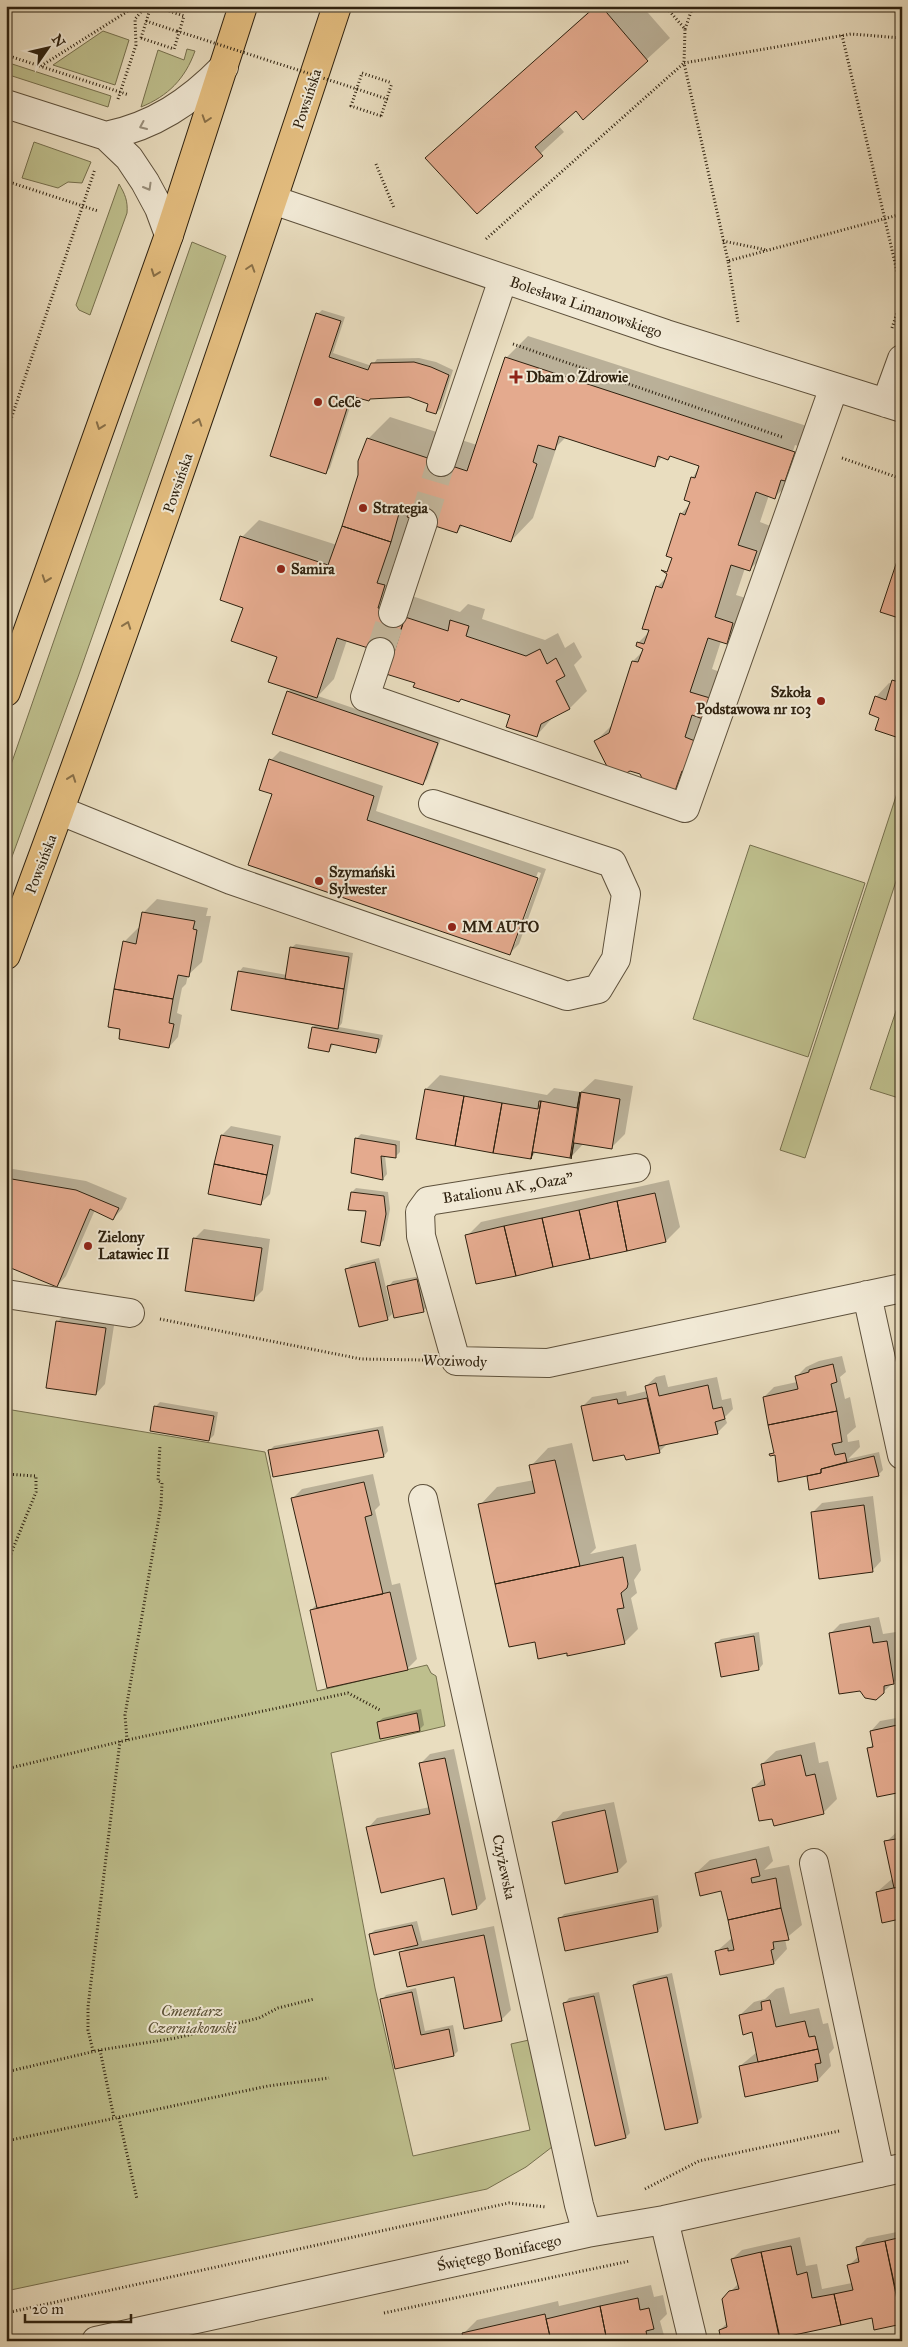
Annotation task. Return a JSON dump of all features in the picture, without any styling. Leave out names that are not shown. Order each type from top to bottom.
[{"type":"main road","points":[[6,692],[168,235],[243,6]]},
{"type":"main road","name":"Powsińska","points":[[6,955],[61,811],[169,508],[337,6]]},
{"type":"street","points":[[106,136],[135,129],[160,118],[184,104],[205,87],[224,67]]},
{"type":"street","points":[[6,104],[106,136],[129,158],[145,182],[159,208],[168,235]]},
{"type":"street","name":"Bolesława Limanowskiego","points":[[273,200],[666,334],[894,406]]},
{"type":"street","points":[[441,462],[504,279]]},
{"type":"street","points":[[894,406],[902,360]]},
{"type":"street","points":[[380,652],[365,697],[685,808],[834,387]]},
{"type":"street","points":[[393,613],[423,522]]},
{"type":"street","points":[[61,811],[231,880],[567,996],[598,989],[616,959],[626,894],[612,863],[433,804]]},
{"type":"street","name":"Batalionu AK „Oaza”","points":[[456,1361],[420,1236],[420,1212],[428,1201],[636,1168]]},
{"type":"street","name":"Woziwody","points":[[456,1361],[548,1363],[902,1288]]},
{"type":"street","points":[[6,1294],[130,1313]]},
{"type":"street","points":[[867,1295],[902,1455]]},
{"type":"street","name":"Czyżewska","points":[[423,1499],[579,2205],[587,2233]]},
{"type":"street","points":[[814,1863],[870,2125],[891,2171]]},
{"type":"street","name":"Świętego Bonifacego","points":[[96,2341],[587,2233],[664,2220],[891,2171]]},
{"type":"street","points":[[664,2220],[693,2341]]},
{"type":"path","points":[[41,67],[136,6]]},
{"type":"path","points":[[118,101],[136,45],[135,19],[146,6]]},
{"type":"path","points":[[153,6],[184,16],[174,49],[141,38],[153,6]]},
{"type":"path","points":[[665,6],[685,29]]},
{"type":"path","points":[[693,6],[685,29],[684,63],[728,261],[739,328]]},
{"type":"path","points":[[147,21],[179,32]]},
{"type":"path","points":[[147,21],[388,99]]},
{"type":"path","points":[[481,243],[684,63],[851,34],[902,38]]},
{"type":"path","points":[[842,36],[902,293]]},
{"type":"path","points":[[6,55],[134,96]]},
{"type":"path","points":[[362,73],[392,83],[381,116],[351,106],[357,89],[362,73]]},
{"type":"path","points":[[357,89],[388,99]]},
{"type":"path","points":[[6,434],[98,162]]},
{"type":"path","points":[[376,164],[397,214]]},
{"type":"path","points":[[6,181],[98,211]]},
{"type":"path","points":[[728,261],[902,214]]},
{"type":"path","points":[[723,241],[768,250]]},
{"type":"path","points":[[493,312],[512,319],[509,343],[902,479]]},
{"type":"path","name":"Woziwody","points":[[130,1313],[361,1359],[456,1361]]},
{"type":"path","points":[[127,1740],[125,1715],[161,1505],[162,1482],[158,1481],[160,1445]]},
{"type":"path","points":[[6,1474],[36,1476],[36,1492],[6,1566]]},
{"type":"path","points":[[6,1769],[120,1741],[348,1693],[380,1710]]},
{"type":"path","points":[[93,2051],[88,2030],[88,2007],[120,1741]]},
{"type":"path","points":[[6,2072],[93,2051],[176,2038],[259,2018],[278,2008],[314,1999]]},
{"type":"path","points":[[100,2050],[136,2199]]},
{"type":"path","points":[[6,2141],[268,2086],[329,2078]]},
{"type":"path","points":[[638,2193],[699,2161],[870,2125]]},
{"type":"path","points":[[6,2313],[509,2204],[543,2207],[579,2205]]},
{"type":"path","points":[[382,2314],[672,2252]]},
{"type":"green space","points":[[103,31],[129,40],[115,85],[53,65]]},
{"type":"green space","points":[[187,49],[195,51],[181,78],[159,98],[141,107],[158,50],[184,60]]},
{"type":"green space","points":[[6,62],[111,96],[108,107],[6,74]]},
{"type":"green space","points":[[34,142],[91,162],[82,183],[68,182],[58,188],[22,178]]},
{"type":"green space","points":[[119,184],[126,198],[127,213],[90,315],[79,310],[76,305]]},
{"type":"green space","points":[[192,242],[226,256],[78,677],[6,873],[6,779]]},
{"type":"green space","points":[[902,778],[902,863],[805,1158],[780,1150]]},
{"type":"green space","points":[[750,845],[865,883],[808,1057],[693,1019]]},
{"type":"green space","points":[[902,993],[902,1099],[870,1089]]},
{"type":"green space","name":"Cmentarz Czerniakowski","points":[[6,1409],[265,1452],[317,1691],[427,1665],[431,1673],[436,1676],[445,1726],[331,1753],[375,1988],[413,2156],[530,2130],[511,2044],[529,2040],[552,2147],[526,2167],[487,2189],[6,2291]]},
{"type":"building","points":[[596,6],[601,6],[648,61],[583,120],[576,111],[535,147],[543,156],[477,214],[425,158]]},
{"type":"building","points":[[316,313],[341,321],[329,357],[368,370],[371,363],[414,362],[449,375],[436,414],[426,411],[428,404],[409,397],[370,399],[369,401],[351,396],[326,474],[270,456]]},
{"type":"building","points":[[505,357],[795,452],[785,481],[781,480],[775,499],[756,492],[738,545],[757,551],[750,571],[731,565],[715,617],[733,623],[727,644],[708,638],[690,692],[710,698],[703,719],[692,715],[685,737],[695,741],[685,772],[682,771],[675,791],[648,791],[640,774],[630,771],[614,780],[594,741],[609,733],[632,661],[638,662],[643,649],[636,646],[637,642],[644,644],[649,630],[642,629],[656,586],[662,588],[667,574],[661,570],[667,572],[672,558],[666,556],[680,513],[685,515],[690,502],[684,500],[691,477],[695,478],[699,466],[670,456],[668,460],[658,456],[655,467],[559,436],[555,450],[538,445],[533,462],[537,464],[511,542],[460,525],[457,533],[407,517],[409,513],[400,510],[391,542],[342,526],[358,475],[358,461],[367,438],[467,471]]},
{"type":"building","points":[[342,526],[391,542],[377,583],[385,585],[378,608],[405,617],[393,656],[337,638],[317,698],[268,682],[277,657],[231,641],[243,608],[220,600],[240,536],[328,565]]},
{"type":"building","points":[[902,546],[902,619],[880,612]]},
{"type":"building","points":[[405,617],[448,631],[450,620],[469,626],[466,636],[526,656],[540,649],[547,664],[556,658],[565,676],[556,681],[570,709],[541,724],[537,737],[506,727],[510,715],[461,699],[459,702],[413,687],[415,683],[386,674]]},
{"type":"building","points":[[892,680],[902,683],[902,739],[875,730],[879,718],[869,714],[875,696],[886,700]]},
{"type":"building","points":[[287,691],[438,743],[423,785],[272,734]]},
{"type":"building","points":[[269,759],[374,796],[367,820],[538,878],[510,955],[248,865],[272,794],[259,790]]},
{"type":"building","points":[[142,912],[195,921],[193,929],[197,930],[189,977],[178,975],[173,999],[114,989],[123,941],[136,944]]},
{"type":"building","points":[[290,947],[349,957],[344,989],[285,979]]},
{"type":"building","points":[[238,971],[344,989],[338,1029],[231,1010]]},
{"type":"building","points":[[114,989],[173,999],[169,1023],[174,1024],[169,1048],[119,1039],[120,1029],[108,1027]]},
{"type":"building","points":[[312,1027],[379,1039],[376,1053],[331,1044],[329,1052],[308,1048]]},
{"type":"building","points":[[425,1089],[464,1096],[455,1146],[416,1139]]},
{"type":"building","points":[[580,1092],[570,1158],[533,1152],[531,1159],[541,1101],[577,1108]]},
{"type":"building","points":[[581,1092],[620,1099],[612,1149],[574,1143],[571,1159]]},
{"type":"building","points":[[464,1096],[502,1103],[493,1153],[455,1146]]},
{"type":"building","points":[[539,1101],[541,1101],[531,1159],[493,1153],[502,1103],[538,1109]]},
{"type":"building","points":[[221,1135],[273,1145],[267,1175],[214,1164]]},
{"type":"building","points":[[355,1138],[396,1145],[396,1158],[381,1156],[383,1180],[351,1173]]},
{"type":"building","points":[[214,1164],[267,1175],[261,1205],[208,1194]]},
{"type":"building","points":[[6,1178],[76,1190],[119,1208],[113,1220],[90,1209],[57,1287],[6,1266]]},
{"type":"building","points":[[351,1192],[384,1196],[386,1214],[380,1246],[361,1242],[366,1211],[348,1210]]},
{"type":"building","points":[[655,1193],[666,1242],[627,1251],[617,1201]]},
{"type":"building","points":[[617,1201],[627,1251],[590,1259],[579,1210]]},
{"type":"building","points":[[579,1210],[590,1259],[553,1267],[542,1218]]},
{"type":"building","points":[[542,1218],[553,1267],[516,1276],[504,1226]]},
{"type":"building","points":[[504,1226],[516,1276],[476,1284],[465,1235]]},
{"type":"building","points":[[193,1238],[262,1248],[254,1301],[185,1291]]},
{"type":"building","points":[[375,1262],[388,1320],[359,1327],[345,1269]]},
{"type":"building","points":[[417,1279],[424,1312],[394,1318],[387,1286]]},
{"type":"building","points":[[56,1321],[106,1328],[96,1395],[46,1388]]},
{"type":"building","points":[[833,1364],[837,1382],[831,1384],[837,1411],[768,1425],[763,1397],[798,1389],[795,1376],[809,1372],[809,1370]]},
{"type":"building","points":[[656,1383],[659,1396],[708,1385],[713,1409],[722,1407],[725,1419],[715,1422],[718,1434],[659,1446],[645,1386]]},
{"type":"building","points":[[647,1398],[660,1453],[626,1460],[624,1455],[593,1461],[581,1406],[617,1399],[618,1404]]},
{"type":"building","points":[[154,1406],[214,1416],[209,1441],[150,1431]]},
{"type":"building","points":[[837,1411],[842,1442],[832,1444],[835,1455],[845,1453],[847,1462],[821,1469],[821,1473],[778,1482],[775,1455],[770,1456],[769,1454],[774,1453],[768,1425]]},
{"type":"building","points":[[378,1430],[384,1457],[273,1477],[268,1450]]},
{"type":"building","points":[[874,1456],[879,1476],[809,1490],[807,1476],[821,1473],[821,1469]]},
{"type":"building","points":[[555,1460],[580,1566],[495,1584],[478,1504],[535,1493],[529,1465]]},
{"type":"building","points":[[364,1482],[372,1515],[365,1517],[383,1594],[317,1608],[291,1498]]},
{"type":"building","points":[[864,1505],[873,1572],[819,1579],[811,1512]]},
{"type":"building","points":[[623,1557],[628,1584],[627,1588],[621,1593],[624,1608],[617,1609],[625,1644],[567,1656],[567,1653],[538,1659],[535,1642],[509,1647],[495,1584]]},
{"type":"building","points":[[390,1592],[408,1670],[327,1688],[310,1610]]},
{"type":"building","points":[[870,1626],[873,1643],[887,1641],[894,1684],[884,1686],[884,1693],[876,1700],[865,1698],[860,1691],[839,1694],[829,1633]]},
{"type":"building","points":[[754,1636],[759,1670],[721,1677],[715,1643]]},
{"type":"building","points":[[417,1713],[420,1731],[380,1739],[377,1722]]},
{"type":"building","points":[[902,1724],[902,1792],[877,1797],[867,1748],[873,1747],[870,1731]]},
{"type":"building","points":[[801,1755],[806,1776],[815,1774],[824,1814],[774,1826],[772,1819],[759,1821],[752,1788],[765,1785],[761,1764]]},
{"type":"building","points":[[445,1758],[477,1909],[452,1915],[444,1878],[381,1893],[366,1827],[430,1814],[419,1763]]},
{"type":"building","points":[[605,1810],[618,1872],[565,1884],[552,1822]]},
{"type":"building","points":[[902,1838],[902,1886],[894,1888],[884,1841]]},
{"type":"building","points":[[756,1859],[760,1876],[751,1878],[752,1883],[776,1878],[781,1908],[728,1920],[721,1891],[700,1896],[695,1873]]},
{"type":"building","points":[[902,1886],[902,1926],[900,1919],[882,1923],[876,1892]]},
{"type":"building","points":[[653,1899],[658,1932],[565,1951],[558,1918]]},
{"type":"building","points":[[781,1908],[789,1940],[773,1942],[774,1949],[771,1950],[774,1964],[720,1975],[715,1951],[728,1948],[728,1951],[734,1950],[728,1920]]},
{"type":"building","points":[[412,1925],[418,1945],[374,1955],[369,1934]]},
{"type":"building","points":[[484,1935],[502,2021],[464,2029],[454,1977],[407,1987],[399,1952]]},
{"type":"building","points":[[667,1977],[698,2123],[665,2130],[633,1985]]},
{"type":"building","points":[[412,1992],[421,2035],[449,2029],[454,2056],[395,2069],[380,1999]]},
{"type":"building","points":[[594,1996],[626,2138],[595,2146],[563,2003]]},
{"type":"building","points":[[770,2000],[776,2027],[805,2021],[809,2037],[815,2036],[818,2049],[758,2062],[752,2032],[743,2035],[739,2015],[762,2010],[761,2002]]},
{"type":"building","points":[[818,2049],[821,2063],[815,2064],[818,2081],[745,2097],[739,2066]]},
{"type":"building","points":[[902,2237],[902,2319],[885,2241]]},
{"type":"building","points":[[885,2241],[902,2324],[874,2330],[872,2318],[841,2325],[834,2294],[853,2290],[847,2265],[859,2262],[856,2247]]},
{"type":"building","points":[[791,2246],[797,2275],[807,2272],[812,2298],[834,2294],[841,2325],[780,2338],[761,2252]]},
{"type":"building","points":[[761,2252],[780,2341],[721,2341],[719,2330],[727,2327],[722,2299],[729,2291],[739,2289],[731,2259]]},
{"type":"building","points":[[638,2298],[640,2310],[649,2308],[654,2329],[646,2331],[648,2341],[607,2341],[600,2306]]},
{"type":"building","points":[[600,2306],[607,2341],[551,2341],[546,2319]]},
{"type":"building","points":[[545,2314],[551,2341],[464,2341],[462,2333]]},
{"type":"tunnel","points":[[423,522],[441,462]]},
{"type":"tunnel","points":[[380,652],[393,613]]},
{"type":"place","name":"Dbam o Zdrowie","points":[[516,377]]},
{"type":"place","name":"CeCe","points":[[318,402]]},
{"type":"place","name":"Strategia","points":[[363,508]]},
{"type":"place","name":"Samira","points":[[281,569]]},
{"type":"place","name":"Szkoła Podstawowa nr 103","points":[[821,701]]},
{"type":"place","name":"Szymański Sylwester","points":[[319,881]]},
{"type":"place","name":"MM AUTO","points":[[452,927]]},
{"type":"place","name":"Zielony Latawiec II","points":[[88,1246]]}]
